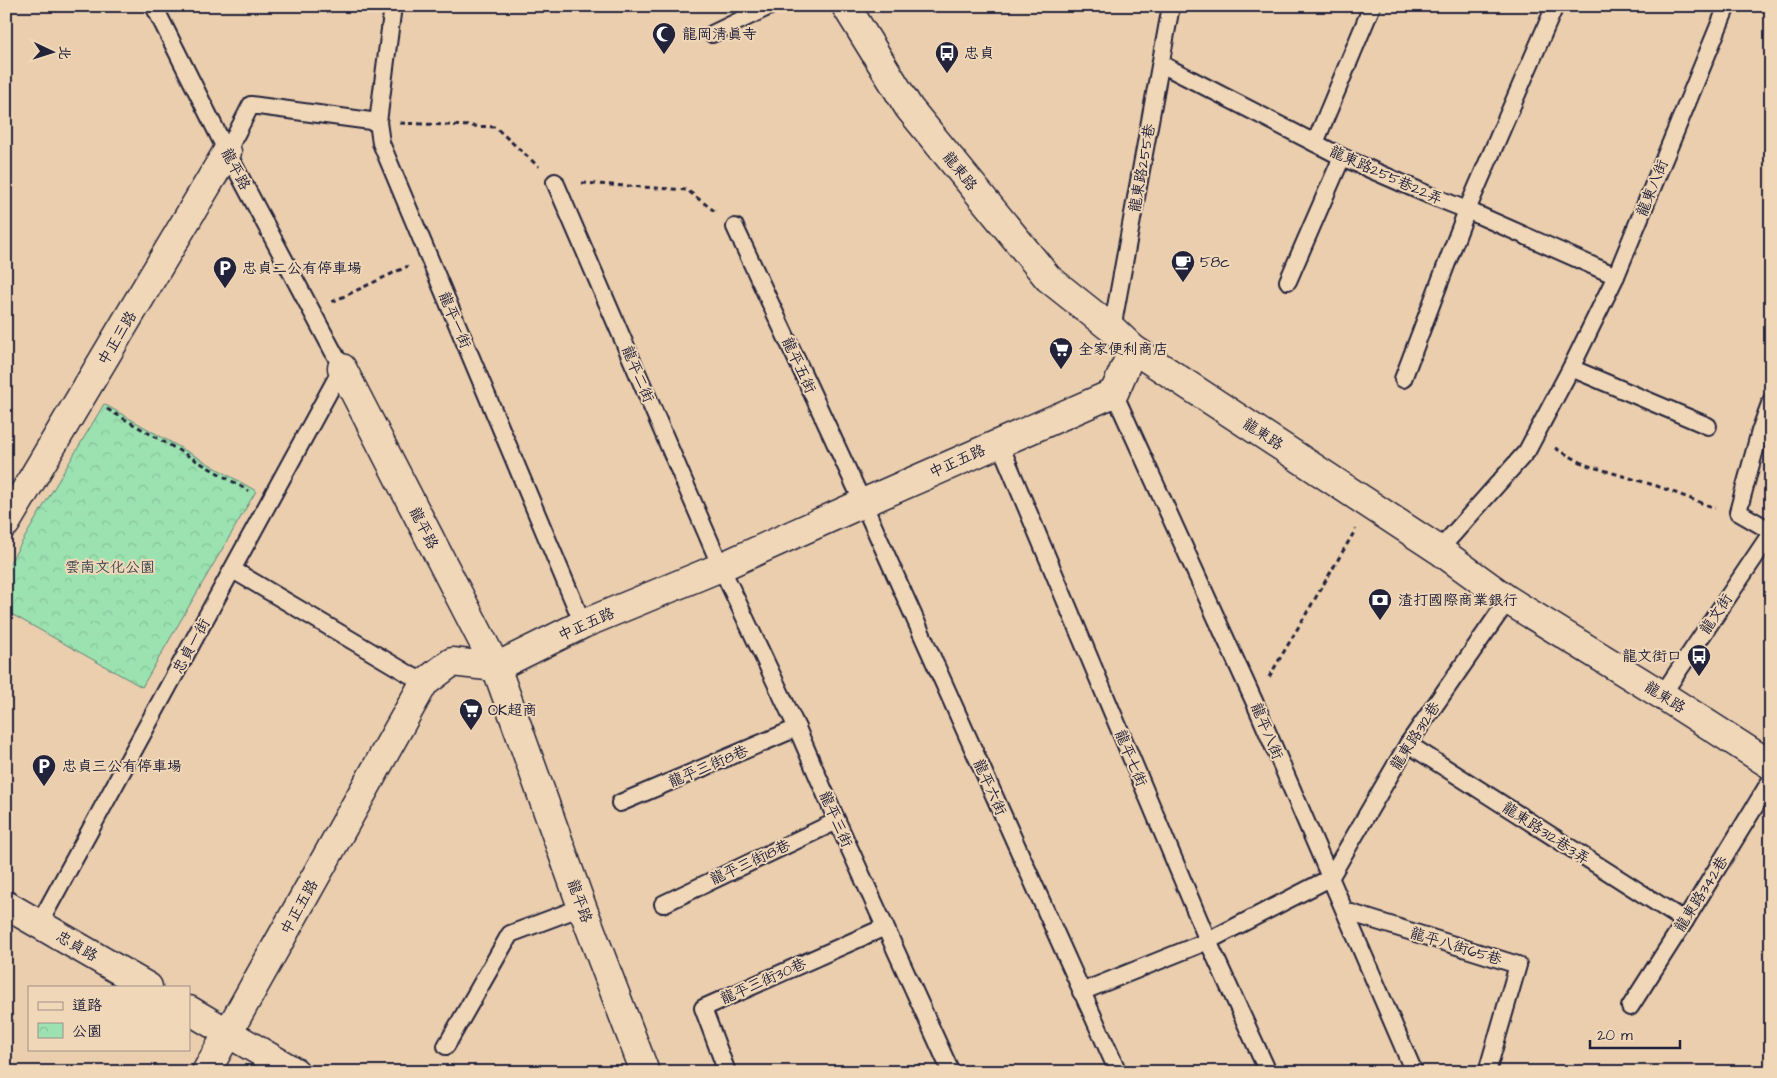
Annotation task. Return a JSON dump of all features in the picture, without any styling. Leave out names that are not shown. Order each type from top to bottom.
[{"type":"street","name":"龍東路","points":[[846,6],[909,108],[1048,278],[1112,329],[1133,349],[1439,550],[1508,600],[1771,765]]},
{"type":"street","name":"中正三路","points":[[6,523],[227,152]]},
{"type":"street","points":[[1114,393],[1133,349]]},
{"type":"street","name":"龍平路","points":[[342,368],[496,666],[582,907],[645,1072]]},
{"type":"street","name":"中正五路","points":[[206,1072],[424,683],[452,662],[496,666],[584,624],[721,567],[863,502],[1114,393]]},
{"type":"street","name":"忠貞路","points":[[6,905],[146,986]]},
{"type":"street","points":[[190,1011],[295,1072]]},
{"type":"lane","name":"龍平路","points":[[154,6],[227,152],[342,368]]},
{"type":"lane","name":"龍平一街","points":[[393,6],[378,122],[381,143],[584,624]]},
{"type":"lane","points":[[712,34],[770,6]]},
{"type":"lane","name":"龍東路255巷","points":[[1112,329],[1170,6]]},
{"type":"lane","points":[[1315,144],[1372,6]]},
{"type":"lane","points":[[1403,379],[1467,210],[1556,6]]},
{"type":"lane","name":"龍東八街","points":[[1439,550],[1527,451],[1571,368],[1616,276],[1727,6]]},
{"type":"lane","name":"龍東路255巷22弄","points":[[1161,64],[1342,157],[1616,276]]},
{"type":"lane","points":[[227,152],[251,105],[378,122]]},
{"type":"lane","points":[[1288,281],[1342,157]]},
{"type":"lane","name":"龍平二街","points":[[554,182],[721,567]]},
{"type":"lane","name":"龍平五街","points":[[735,227],[863,502]]},
{"type":"lane","name":"忠貞一街","points":[[39,924],[342,368]]},
{"type":"lane","points":[[1571,368],[1708,426]]},
{"type":"lane","name":"龍平八街","points":[[1114,393],[1254,701],[1414,1072]]},
{"type":"lane","points":[[1771,401],[1760,431],[1738,512],[1771,532]]},
{"type":"lane","name":"龍平七街","points":[[999,442],[1208,940],[1268,1072]]},
{"type":"lane","name":"龍平六街","points":[[863,502],[1118,1072]]},
{"type":"lane","name":"龍文街","points":[[1662,695],[1771,532]]},
{"type":"lane","name":"龍平三街","points":[[721,567],[797,728],[836,821],[951,1072]]},
{"type":"lane","points":[[233,570],[424,683]]},
{"type":"lane","name":"龍東路312巷","points":[[1330,878],[1408,744],[1508,600]]},
{"type":"lane","name":"龍平三街8巷","points":[[620,804],[797,728]]},
{"type":"lane","name":"龍東路312巷3弄","points":[[1408,744],[1684,921]]},
{"type":"lane","name":"龍東路342巷","points":[[1630,1007],[1771,780]]},
{"type":"lane","name":"龍平三街18巷","points":[[663,904],[836,821]]},
{"type":"lane","points":[[1081,992],[1208,940],[1330,878]]},
{"type":"lane","points":[[446,1046],[510,934],[582,907]]},
{"type":"lane","name":"龍平八街65巷","points":[[1345,912],[1518,965],[1487,1072]]},
{"type":"lane","name":"龍平三街30巷","points":[[727,1072],[703,1008],[884,927]]},
{"type":"path","points":[[312,311],[428,256]]},
{"type":"path","points":[[83,395],[269,503]]},
{"type":"path","points":[[1534,436],[1586,465],[1657,486],[1725,512],[1738,512]]},
{"type":"path","points":[[1254,701],[1370,505]]},
{"type":"green space","name":"雲南文化公園","points":[[104,404],[256,491],[142,687],[6,611],[6,569]]},
{"type":"place","name":"龍岡清真寺","points":[[664,55]]},
{"type":"place","name":"忠貞","points":[[947,74]]},
{"type":"place","name":"58c","points":[[1183,283]]},
{"type":"place","name":"忠貞二公有停車場","points":[[225,289]]},
{"type":"place","name":"全家便利商店","points":[[1061,370]]},
{"type":"place","name":"渣打國際商業銀行","points":[[1380,621]]},
{"type":"place","name":"龍文街口","points":[[1699,677]]},
{"type":"place","name":"OK超商","points":[[471,731]]},
{"type":"place","name":"忠貞三公有停車場","points":[[44,787]]}]
